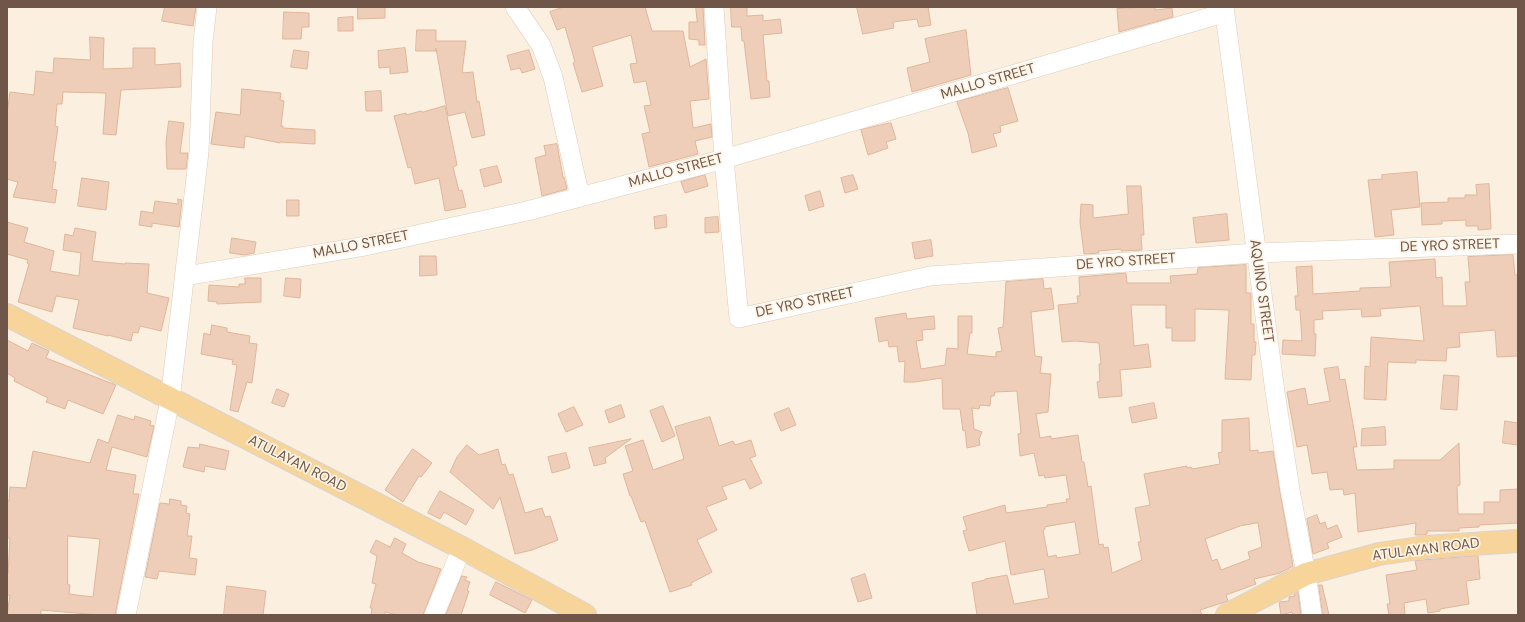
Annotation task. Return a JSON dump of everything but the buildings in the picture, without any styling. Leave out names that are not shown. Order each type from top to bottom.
[{"type":"main road","name":"ATULAYAN ROAD","points":[[7,315],[170,400],[462,548],[586,615]]},
{"type":"main road","name":"ATULAYAN ROAD","points":[[1227,615],[1306,574],[1379,554],[1426,547],[1518,541]]},
{"type":"street","points":[[126,615],[170,400],[199,152],[203,42],[207,7]]},
{"type":"street","points":[[515,7],[541,45],[553,77],[580,197]]},
{"type":"street","points":[[714,7],[724,158]]},
{"type":"street","name":"MALLO STREET","points":[[185,276],[360,247],[527,211],[724,158],[1159,32],[1224,10]]},
{"type":"street","name":"AQUINO STREET","points":[[1224,10],[1284,452],[1312,615]]},
{"type":"street","name":"DE YRO STREET","points":[[724,158],[739,318],[930,276],[1256,253],[1518,244]]},
{"type":"street","points":[[434,615],[462,548]]}]
